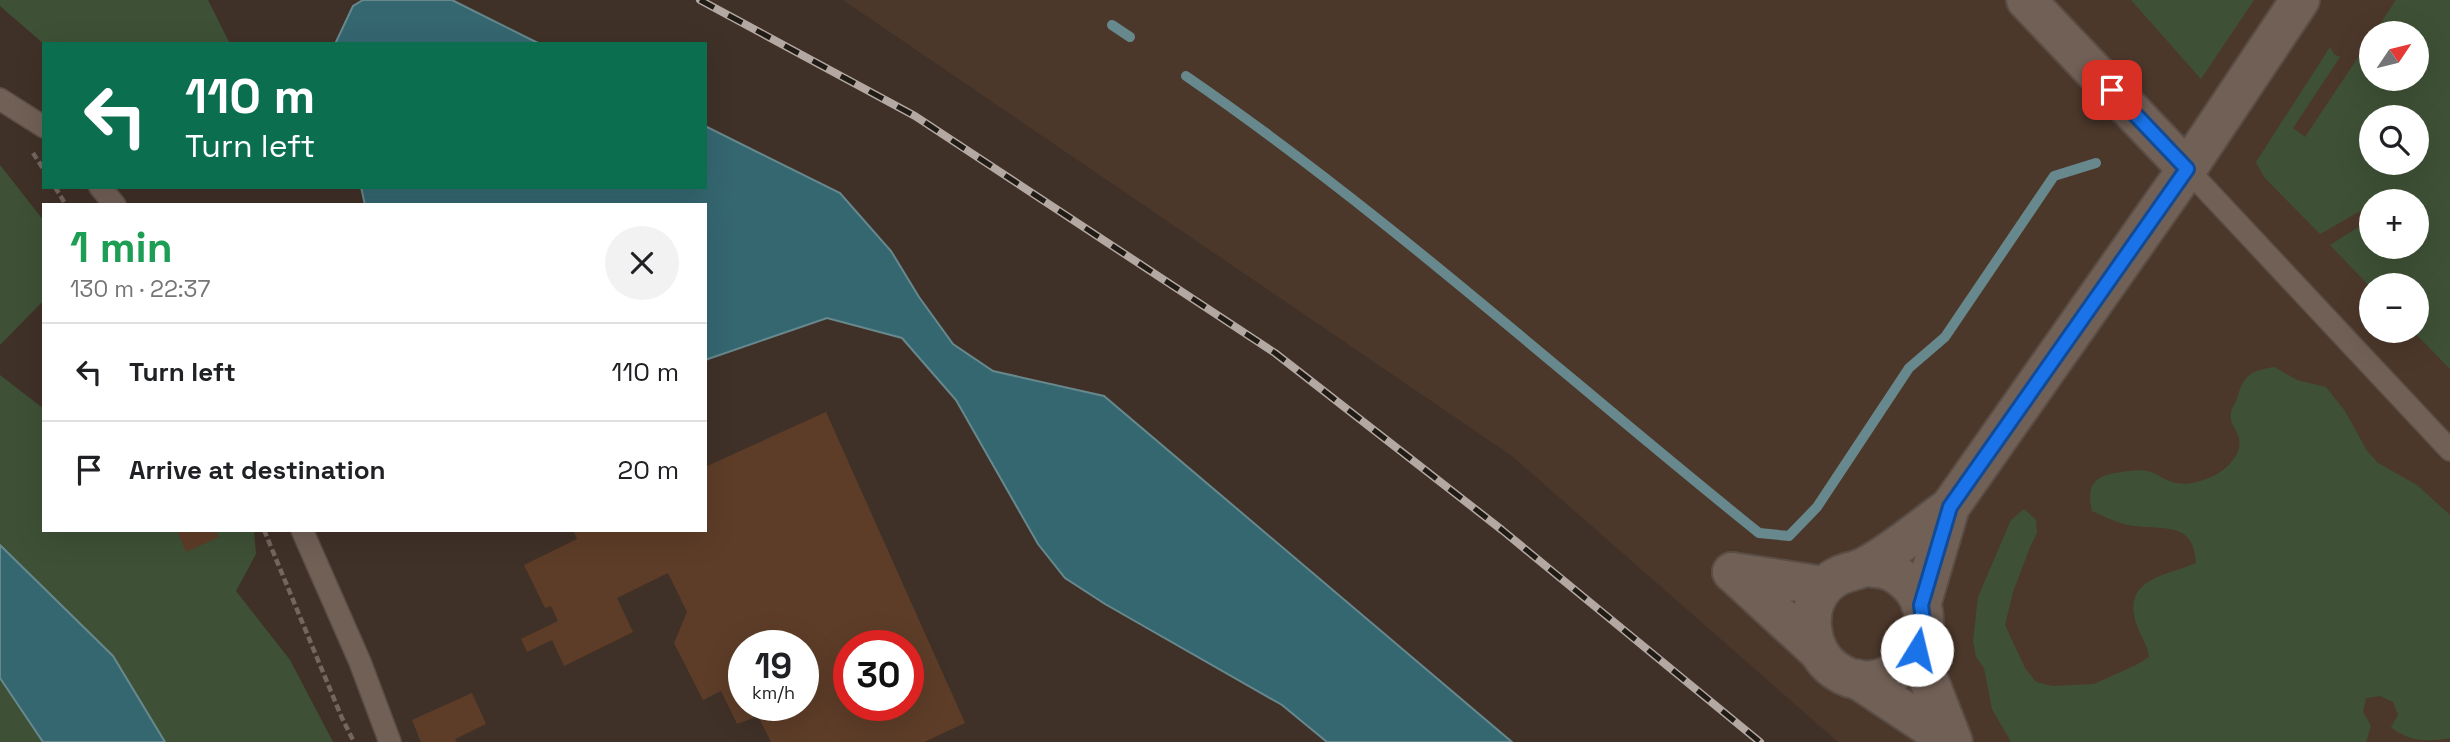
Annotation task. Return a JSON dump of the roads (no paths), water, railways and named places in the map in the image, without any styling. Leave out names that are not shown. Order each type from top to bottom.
[{"type":"street","points":[[2026,0],[2187,169]]},
{"type":"street","points":[[1921,605],[1950,507],[2187,169],[2300,0]]},
{"type":"street","points":[[1866,567],[1950,507]]},
{"type":"street","points":[[1819,652],[1811,630],[1813,607],[1824,586],[1843,572],[1866,567],[1889,571],[1909,584],[1921,605],[1924,628],[1917,650],[1901,669],[1880,678],[1857,679]]},
{"type":"street","points":[[1824,586],[1732,572],[1835,670],[1857,679],[1952,742]]},
{"type":"street","points":[[1917,650],[1952,742]]},
{"type":"lane","points":[[0,99],[42,126]]},
{"type":"lane","points":[[2187,169],[2450,450]]},
{"type":"lane","points":[[102,189],[113,203]]},
{"type":"lane","points":[[303,532],[360,662],[390,742]]},
{"type":"water","points":[[363,0],[452,0],[536,42],[336,42],[353,6]]},
{"type":"water","points":[[707,127],[840,193],[891,251],[919,297],[953,344],[993,371],[1104,396],[1512,742],[1327,742],[1282,705],[1105,604],[1065,578],[1038,544],[956,400],[902,338],[827,318],[707,359],[707,203],[365,203],[361,189],[707,189]]},
{"type":"water","points":[[0,545],[113,656],[165,742],[43,742],[0,678]]},
{"type":"waterway","points":[[1112,25],[1130,37]]},
{"type":"waterway","points":[[1186,76],[1261,129],[1406,241],[1759,533],[1789,536],[1817,507],[1909,368],[1945,337],[2054,176],[2096,163]]},
{"type":"railway","points":[[700,0],[915,116],[1275,353],[1502,530],[1760,742]]}]
